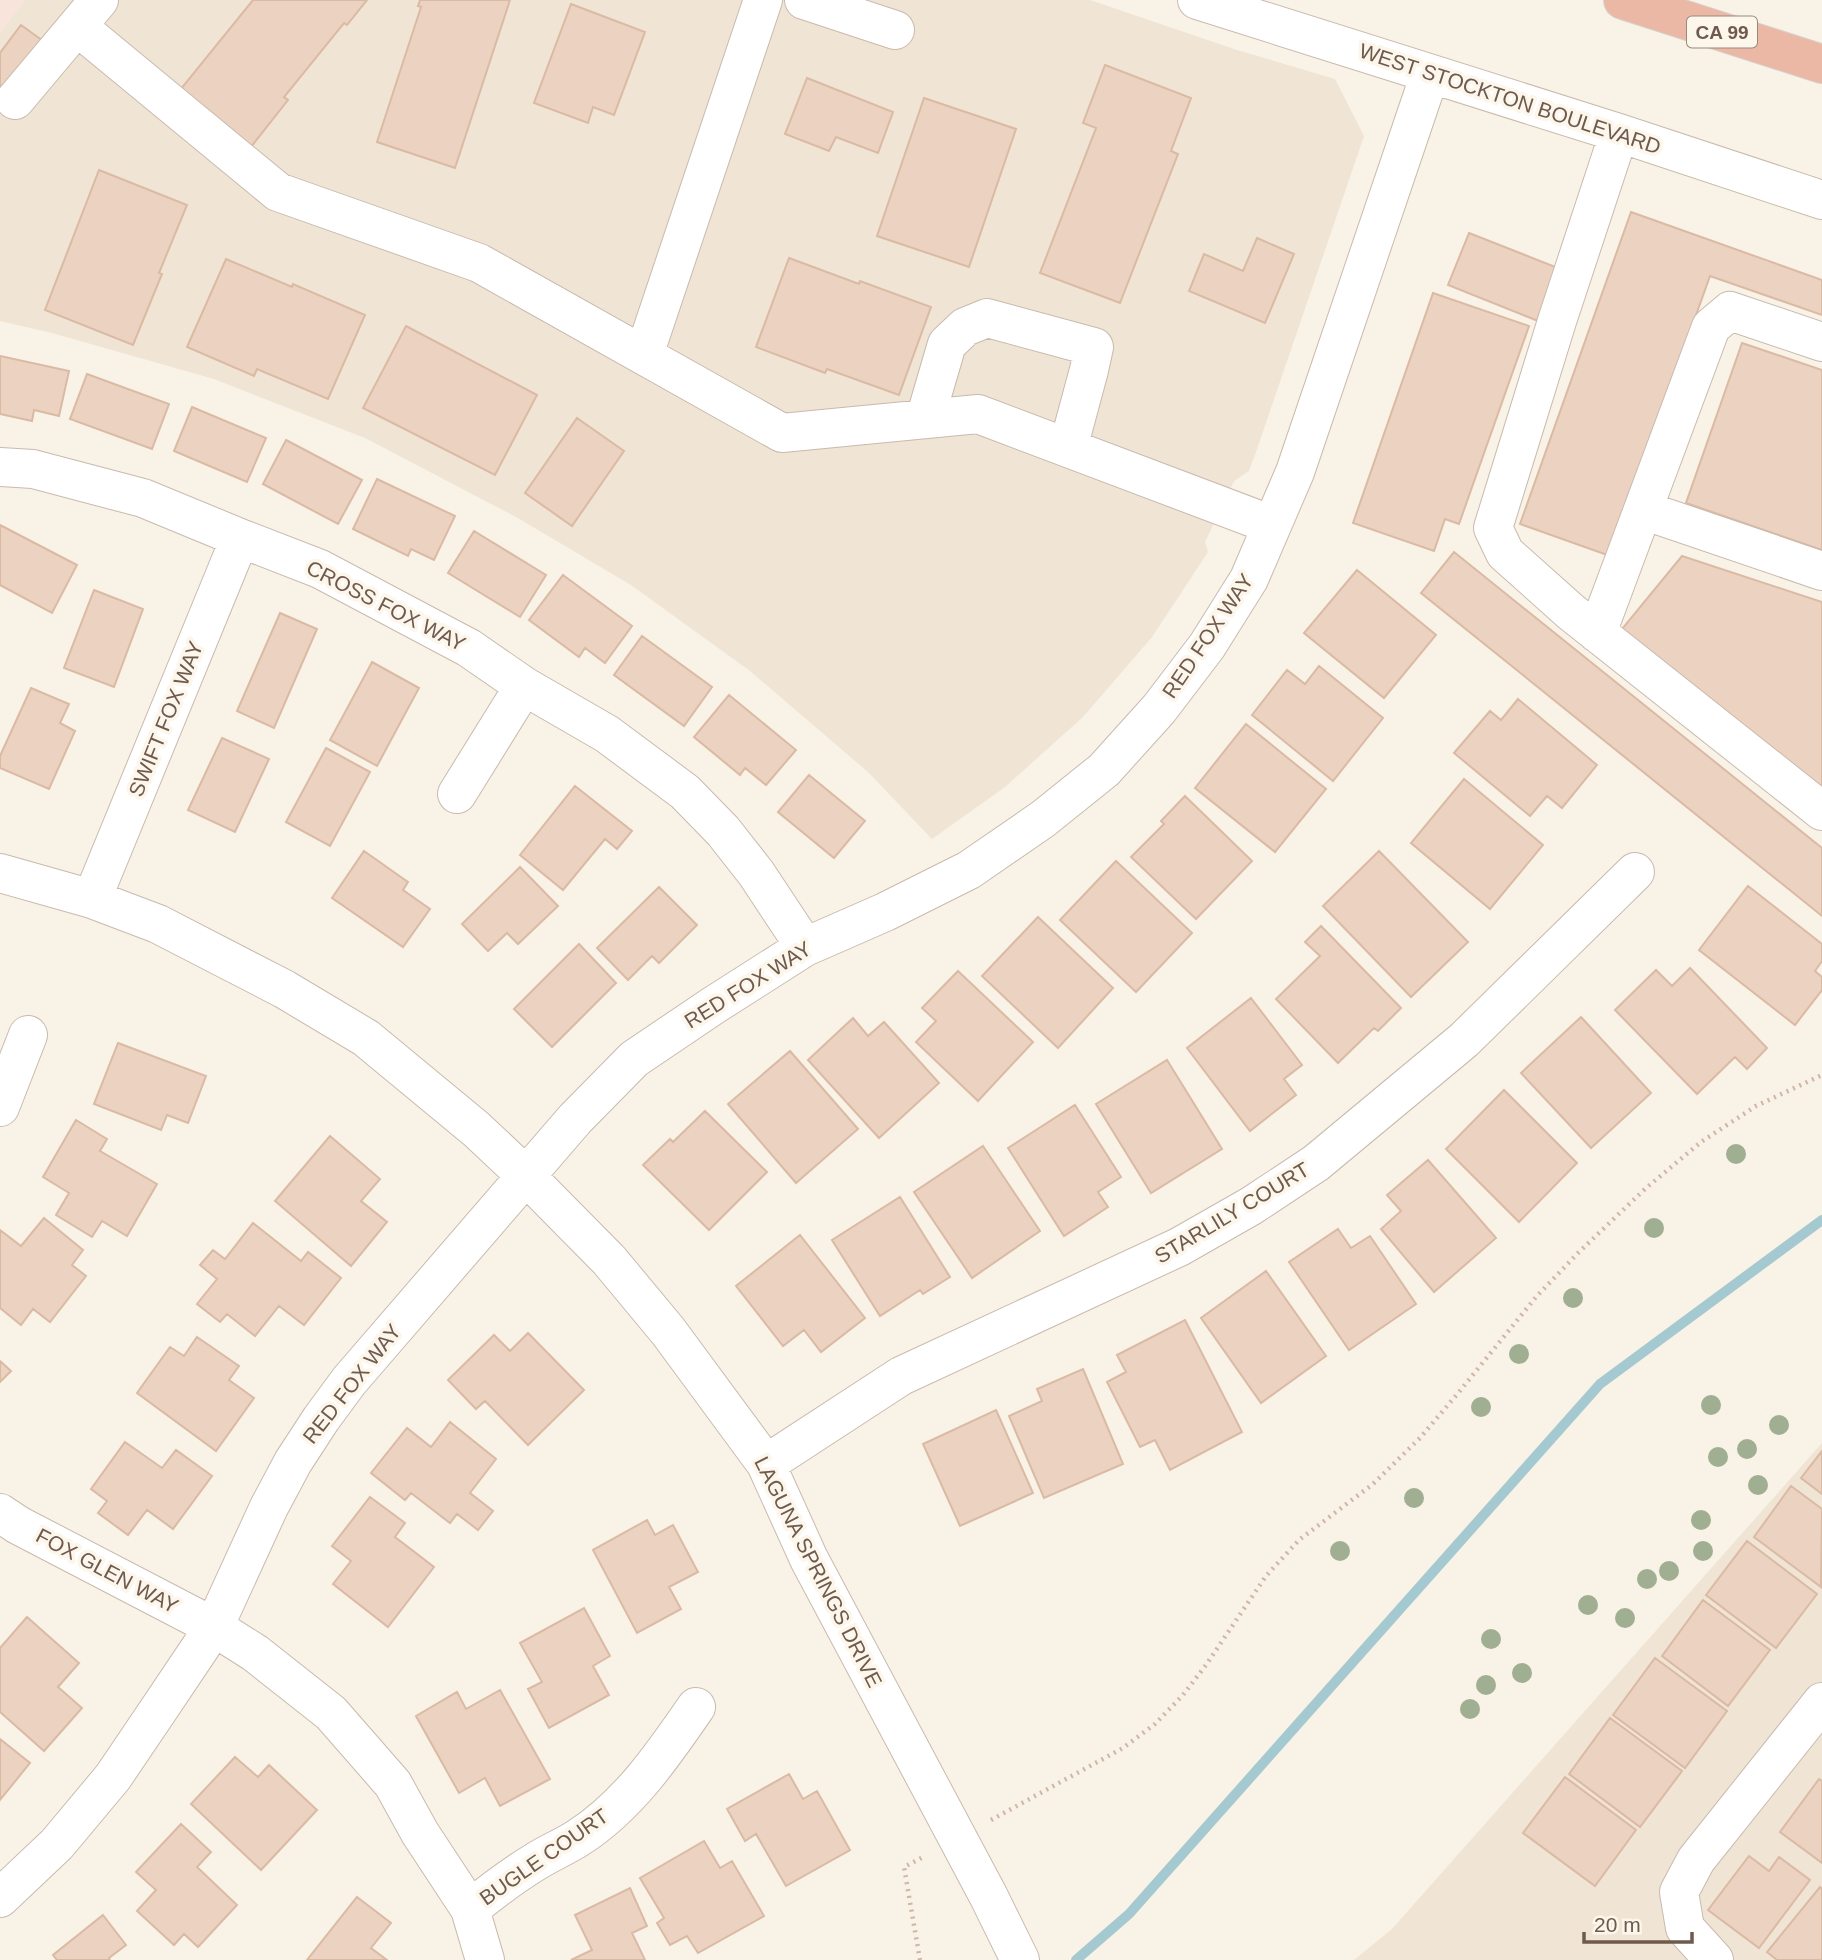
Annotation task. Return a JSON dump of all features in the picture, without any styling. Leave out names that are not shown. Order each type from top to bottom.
[{"type":"highway","name":"CA 99","points":[[1623,0],[1822,64]]},
{"type":"street","points":[[644,355],[763,0]]},
{"type":"street","points":[[804,0],[895,30]]},
{"type":"street","name":"WEST STOCKTON BOULEVARD","points":[[1197,0],[1822,200]]},
{"type":"street","points":[[15,100],[89,14],[278,192],[479,263],[782,433],[978,414],[1272,525]]},
{"type":"street","name":"RED FOX WAY","points":[[0,1898],[57,1844],[113,1777],[214,1627],[269,1507],[293,1462],[349,1381],[575,1119],[634,1059],[805,947],[885,912],[970,870],[1042,819],[1104,770],[1159,709],[1207,646],[1249,579],[1295,472],[1430,74]]},
{"type":"street","points":[[1619,133],[1493,528],[1505,553],[1571,612],[1822,811]]},
{"type":"street","points":[[1597,633],[1712,327],[1730,311],[1822,342]]},
{"type":"street","points":[[925,419],[947,345],[965,327],[987,318],[1094,347],[1068,448]]},
{"type":"street","name":"CROSS FOX WAY","points":[[0,467],[33,469],[143,498],[320,569],[469,648],[524,686],[607,734],[685,792],[723,831],[756,873],[805,947]]},
{"type":"street","points":[[1643,510],[1822,572]]},
{"type":"street","name":"SWIFT FOX WAY","points":[[92,899],[240,538]]},
{"type":"street","points":[[457,794],[524,686]]},
{"type":"street","name":"STARLILY COURT","points":[[766,1464],[901,1376],[1180,1248],[1316,1163],[1464,1040],[1635,872]]},
{"type":"street","name":"LAGUNA SPRINGS DRIVE","points":[[0,873],[92,899],[158,924],[284,989],[366,1038],[476,1129],[526,1175],[609,1260],[668,1331],[766,1464],[816,1571],[1020,1960]]},
{"type":"street","points":[[0,1107],[27,1035]]},
{"type":"street","name":"FOX GLEN WAY","points":[[0,1513],[18,1525],[214,1627],[255,1653],[331,1713],[393,1784],[420,1833],[470,1909],[485,1960]]},
{"type":"street","points":[[1714,1960],[1685,1928],[1679,1892],[1696,1860],[1822,1702]]},
{"type":"street","name":"BUGLE COURT","points":[[470,1909],[500,1884],[578,1839],[604,1819],[660,1759],[696,1707]]},
{"type":"path","points":[[1007,1811],[1123,1748],[1155,1724],[1183,1695],[1206,1665],[1266,1576],[1299,1540],[1373,1484],[1420,1438],[1536,1297],[1578,1253],[1646,1188],[1701,1142],[1756,1106],[1822,1074]]},
{"type":"path","points":[[904,1867],[922,1959],[920,1960]]},
{"type":"shaded area","points":[[0,0],[25,0],[0,32]]},
{"type":"shaded area","points":[[25,0],[1090,0],[1237,50],[1335,79],[1364,136],[1249,471],[1234,481],[1205,542],[1208,552],[1152,637],[1083,717],[1005,787],[932,839],[868,772],[750,671],[631,585],[516,517],[365,438],[214,379],[0,321],[0,32]]},
{"type":"shaded area","points":[[1822,1443],[1822,1960],[1354,1960],[1392,1929]]},
{"type":"building","points":[[253,0],[367,0],[347,25],[344,23],[284,97],[288,100],[251,147],[180,90]]},
{"type":"building","points":[[420,0],[510,0],[455,168],[377,142],[421,7],[418,6]]},
{"type":"building","points":[[571,4],[645,32],[614,115],[593,107],[588,123],[534,103]]},
{"type":"building","points":[[21,25],[43,41],[0,98],[0,53]]},
{"type":"building","points":[[1105,65],[1191,98],[1171,151],[1178,154],[1120,303],[1040,273],[1096,128],[1083,123]]},
{"type":"building","points":[[807,78],[893,112],[878,153],[836,137],[829,151],[785,134]]},
{"type":"building","points":[[924,98],[1016,129],[969,267],[877,236]]},
{"type":"building","points":[[99,170],[187,205],[133,345],[45,310]]},
{"type":"building","points":[[1631,212],[1822,280],[1822,315],[1710,276],[1610,556],[1520,524]]},
{"type":"building","points":[[1469,233],[1558,268],[1538,321],[1448,285]]},
{"type":"building","points":[[1257,238],[1294,254],[1265,323],[1189,291],[1204,254],[1243,271]]},
{"type":"building","points":[[789,258],[931,307],[899,395],[827,369],[825,373],[756,347]]},
{"type":"building","points":[[226,259],[365,315],[328,399],[257,369],[254,376],[187,347]]},
{"type":"building","points":[[1433,293],[1529,326],[1459,524],[1445,519],[1434,551],[1353,523]]},
{"type":"building","points":[[406,326],[537,395],[495,475],[363,408]]},
{"type":"building","points":[[1742,343],[1822,370],[1822,550],[1686,503]]},
{"type":"building","points":[[0,356],[69,371],[59,416],[34,410],[32,421],[0,414]]},
{"type":"building","points":[[87,374],[169,404],[152,449],[70,419]]},
{"type":"building","points":[[192,407],[266,438],[247,482],[174,451]]},
{"type":"building","points":[[577,418],[624,451],[572,526],[525,493]]},
{"type":"building","points":[[286,440],[362,480],[338,524],[263,484]]},
{"type":"building","points":[[377,479],[455,516],[434,560],[411,549],[408,556],[353,529]]},
{"type":"building","points":[[0,525],[77,565],[52,613],[0,585]]},
{"type":"building","points":[[474,531],[546,575],[520,617],[448,573]]},
{"type":"building","points":[[1454,552],[1822,848],[1822,916],[1421,593]]},
{"type":"building","points":[[1682,556],[1822,602],[1822,791],[1622,629]]},
{"type":"building","points":[[1357,570],[1436,635],[1384,698],[1304,633]]},
{"type":"building","points":[[563,575],[632,626],[605,663],[585,648],[579,657],[529,620]]},
{"type":"building","points":[[94,590],[143,609],[114,687],[64,668]]},
{"type":"building","points":[[280,613],[317,629],[274,728],[237,711]]},
{"type":"building","points":[[642,636],[712,687],[684,726],[614,675]]},
{"type":"building","points":[[372,662],[419,688],[377,766],[330,740]]},
{"type":"building","points":[[1319,666],[1383,718],[1333,781],[1252,715],[1287,670],[1305,684]]},
{"type":"building","points":[[31,688],[69,704],[60,723],[75,731],[49,789],[0,768],[0,756]]},
{"type":"building","points":[[729,695],[796,750],[766,785],[745,768],[740,775],[694,737]]},
{"type":"building","points":[[1518,699],[1597,765],[1562,808],[1547,796],[1530,816],[1454,753],[1490,711],[1501,720]]},
{"type":"building","points":[[1246,724],[1326,789],[1275,852],[1195,788]]},
{"type":"building","points":[[222,738],[269,759],[235,832],[188,810]]},
{"type":"building","points":[[326,748],[370,772],[330,846],[286,822]]},
{"type":"building","points":[[809,775],[865,821],[834,858],[778,812]]},
{"type":"building","points":[[1464,779],[1543,845],[1490,909],[1411,843]]},
{"type":"building","points":[[575,786],[632,831],[617,849],[605,839],[563,890],[520,855]]},
{"type":"building","points":[[1185,796],[1252,861],[1196,919],[1131,857],[1164,824],[1161,821]]},
{"type":"building","points":[[364,851],[408,882],[403,890],[430,909],[403,947],[332,898]]},
{"type":"building","points":[[1379,851],[1468,942],[1411,997],[1323,906]]},
{"type":"building","points":[[1116,861],[1192,933],[1136,992],[1060,920]]},
{"type":"building","points":[[520,867],[558,906],[518,944],[507,933],[488,951],[462,924]]},
{"type":"building","points":[[1748,886],[1822,944],[1822,961],[1815,971],[1822,977],[1822,990],[1795,1025],[1699,950]]},
{"type":"building","points":[[659,887],[697,925],[659,963],[652,956],[628,980],[597,948]]},
{"type":"building","points":[[1038,917],[1113,988],[1058,1048],[982,976]]},
{"type":"building","points":[[1321,926],[1401,1008],[1378,1031],[1374,1028],[1338,1063],[1276,999],[1320,956],[1305,942]]},
{"type":"building","points":[[579,944],[616,983],[552,1047],[514,1009]]},
{"type":"building","points":[[1690,968],[1767,1048],[1747,1069],[1735,1057],[1697,1094],[1615,1010],[1656,970],[1672,986]]},
{"type":"building","points":[[958,971],[1033,1042],[978,1101],[916,1042],[936,1021],[922,1008]]},
{"type":"building","points":[[1251,998],[1302,1065],[1284,1079],[1296,1095],[1250,1131],[1187,1048]]},
{"type":"building","points":[[1581,1017],[1651,1093],[1591,1148],[1521,1073]]},
{"type":"building","points":[[853,1018],[868,1036],[884,1022],[939,1083],[879,1138],[808,1060]]},
{"type":"building","points":[[118,1043],[206,1076],[188,1123],[167,1115],[161,1130],[94,1104]]},
{"type":"building","points":[[790,1051],[858,1129],[796,1183],[728,1104]]},
{"type":"building","points":[[1167,1060],[1222,1149],[1151,1193],[1096,1104]]},
{"type":"building","points":[[1504,1090],[1577,1163],[1519,1222],[1446,1149]]},
{"type":"building","points":[[1075,1105],[1121,1177],[1098,1192],[1108,1207],[1064,1236],[1008,1148]]},
{"type":"building","points":[[705,1111],[767,1172],[709,1230],[643,1165],[670,1139],[673,1142]]},
{"type":"building","points":[[76,1120],[107,1139],[100,1151],[157,1184],[127,1236],[102,1221],[92,1237],[56,1215],[69,1193],[43,1177]]},
{"type":"building","points":[[330,1136],[380,1179],[361,1201],[387,1222],[351,1266],[275,1201]]},
{"type":"building","points":[[983,1146],[1040,1231],[972,1278],[914,1192]]},
{"type":"building","points":[[1428,1160],[1496,1238],[1434,1292],[1381,1229],[1401,1211],[1387,1195]]},
{"type":"building","points":[[900,1197],[950,1277],[923,1294],[920,1290],[880,1316],[832,1240]]},
{"type":"building","points":[[44,1218],[83,1250],[72,1265],[86,1276],[50,1322],[33,1309],[21,1325],[0,1308],[0,1230],[21,1246]]},
{"type":"building","points":[[253,1223],[301,1261],[308,1252],[341,1278],[304,1325],[279,1306],[255,1336],[227,1314],[220,1322],[197,1304],[217,1279],[200,1265],[213,1250],[225,1259]]},
{"type":"building","points":[[1338,1229],[1351,1248],[1370,1236],[1416,1304],[1349,1350],[1289,1262]]},
{"type":"building","points":[[800,1235],[865,1318],[821,1352],[804,1330],[783,1346],[736,1286]]},
{"type":"building","points":[[1266,1271],[1326,1356],[1261,1403],[1201,1318]]},
{"type":"building","points":[[1185,1320],[1242,1432],[1170,1470],[1155,1440],[1140,1447],[1107,1382],[1126,1372],[1117,1355]]},
{"type":"building","points":[[528,1333],[584,1390],[528,1445],[485,1401],[476,1409],[448,1380],[494,1335],[510,1351]]},
{"type":"building","points":[[197,1337],[239,1366],[229,1380],[254,1398],[216,1451],[137,1393],[170,1347],[184,1356]]},
{"type":"building","points":[[0,1361],[11,1371],[0,1382]]},
{"type":"building","points":[[1083,1369],[1123,1464],[1044,1498],[1009,1416],[1042,1401],[1037,1389]]},
{"type":"building","points":[[996,1410],[1033,1493],[960,1526],[923,1444]]},
{"type":"building","points":[[450,1422],[496,1459],[470,1493],[493,1511],[478,1530],[457,1514],[450,1523],[411,1493],[405,1500],[371,1473],[407,1428],[431,1447]]},
{"type":"building","points":[[125,1442],[162,1468],[176,1450],[212,1476],[173,1529],[147,1510],[128,1535],[98,1513],[107,1501],[91,1489]]},
{"type":"building","points":[[1822,1451],[1822,1494],[1801,1478]]},
{"type":"building","points":[[1791,1486],[1822,1509],[1821,1587],[1754,1537]]},
{"type":"building","points":[[370,1497],[405,1523],[395,1537],[434,1567],[388,1627],[333,1584],[351,1561],[332,1546]]},
{"type":"building","points":[[647,1520],[655,1535],[673,1525],[698,1572],[669,1587],[681,1609],[637,1633],[593,1550]]},
{"type":"building","points":[[1747,1541],[1817,1594],[1776,1648],[1706,1595]]},
{"type":"building","points":[[1703,1600],[1770,1650],[1728,1706],[1662,1656]]},
{"type":"building","points":[[584,1608],[610,1656],[593,1666],[609,1695],[549,1728],[528,1689],[542,1682],[520,1643]]},
{"type":"building","points":[[27,1617],[79,1663],[58,1687],[82,1708],[44,1751],[0,1712],[0,1648]]},
{"type":"building","points":[[1655,1658],[1727,1711],[1685,1768],[1613,1715]]},
{"type":"building","points":[[500,1690],[550,1779],[500,1806],[485,1778],[459,1793],[416,1716],[457,1692],[466,1709]]},
{"type":"building","points":[[1610,1718],[1682,1771],[1640,1827],[1569,1774]]},
{"type":"building","points":[[0,1739],[30,1763],[0,1800]]},
{"type":"building","points":[[235,1757],[258,1777],[269,1765],[317,1810],[261,1870],[191,1804]]},
{"type":"building","points":[[789,1774],[803,1799],[817,1791],[850,1850],[786,1886],[756,1834],[745,1841],[727,1809]]},
{"type":"building","points":[[1565,1777],[1636,1830],[1595,1886],[1523,1833]]},
{"type":"building","points":[[1819,1779],[1822,1781],[1822,1863],[1780,1832]]},
{"type":"building","points":[[181,1824],[211,1852],[197,1867],[237,1905],[198,1947],[184,1934],[174,1945],[137,1911],[156,1890],[136,1872]]},
{"type":"building","points":[[704,1841],[720,1868],[732,1861],[764,1916],[698,1953],[687,1936],[670,1945],[657,1923],[664,1918],[640,1878]]},
{"type":"building","points":[[1749,1856],[1769,1871],[1779,1857],[1810,1880],[1759,1948],[1708,1910]]},
{"type":"building","points":[[1820,1887],[1822,1960],[1777,1960],[1767,1952]]},
{"type":"building","points":[[630,1888],[647,1926],[632,1933],[645,1960],[571,1960],[592,1950],[575,1915]]},
{"type":"building","points":[[357,1897],[391,1923],[371,1948],[387,1960],[307,1960]]},
{"type":"building","points":[[103,1915],[126,1945],[109,1958],[110,1960],[57,1960],[53,1955]]},
{"type":"waterway","points":[[1076,1960],[1129,1914],[1600,1384],[1822,1220]]}]
